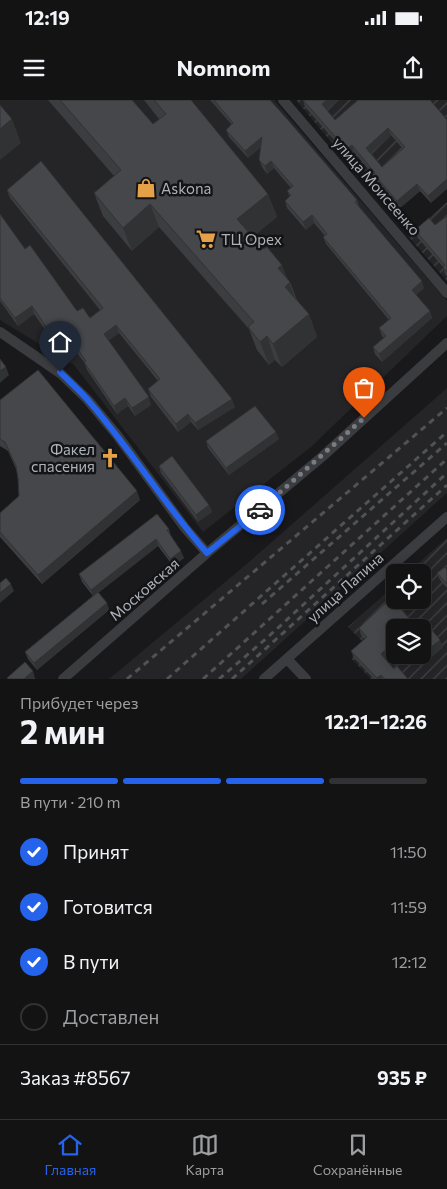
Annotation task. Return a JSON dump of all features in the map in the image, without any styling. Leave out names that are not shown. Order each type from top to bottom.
[{"type":"street","name":"улица Моисеенко","points":[[283,100],[447,293]]},
{"type":"street","points":[[0,332],[60,372],[87,398],[117,435],[185,528],[207,553]]},
{"type":"street","name":"Московская","points":[[63,679],[207,553],[323,456],[447,343]]},
{"type":"street","name":"улица Лапина","points":[[264,679],[447,517]]},
{"type":"street","points":[[287,659],[306,679]]},
{"type":"shaded area","points":[[0,100],[274,100],[447,301],[447,316],[312,446],[203,532],[74,365],[0,320]]},
{"type":"shaded area","points":[[296,100],[447,100],[447,136],[378,198]]},
{"type":"shaded area","points":[[447,202],[447,281],[408,236]]},
{"type":"shaded area","points":[[447,388],[447,493],[241,679],[109,679],[249,562]]},
{"type":"shaded area","points":[[447,538],[447,679],[371,679],[351,658],[365,644],[348,627],[386,593],[386,609],[431,609],[431,564],[417,564]]},
{"type":"building","name":"ТЦ Орех","points":[[60,100],[132,100],[153,124],[166,114],[154,100],[191,100],[268,194],[237,219],[263,249],[267,247],[282,265],[278,268],[290,282],[285,287],[309,314],[273,344],[267,336],[260,342],[248,327],[254,322],[150,204],[123,228],[94,193],[121,170]]},
{"type":"building","points":[[214,100],[270,100],[357,200],[355,202],[422,281],[412,290],[430,311],[379,354],[373,347],[386,336],[379,328],[391,318],[323,237],[327,234],[312,215],[303,222],[285,201],[291,195],[287,191],[293,186],[271,161],[265,166],[259,160],[262,137],[245,151],[226,130],[233,123]]},
{"type":"building","points":[[303,100],[327,100],[322,104],[335,120],[358,100],[430,100],[447,120],[447,179],[428,196],[417,184],[397,201],[352,145],[346,149]],"holes":[[[388,128],[405,147],[382,167],[366,148]]]},
{"type":"building","points":[[0,105],[12,119],[0,129]]},
{"type":"building","points":[[41,161],[232,399],[195,423],[188,414],[176,424],[148,389],[160,379],[116,325],[104,334],[149,397],[132,408],[125,398],[114,406],[71,340],[60,347],[32,306],[15,318],[0,298],[0,214],[25,249],[30,245],[77,311],[83,308],[90,318],[103,308],[7,190]]},
{"type":"building","points":[[447,216],[447,272],[443,267],[445,265],[415,230],[429,218],[435,225]]},
{"type":"building","points":[[0,359],[6,367],[0,371]]},
{"type":"building","points":[[38,370],[137,491],[38,575],[0,532],[0,513],[19,496],[16,466],[5,442],[0,439],[0,400]]},
{"type":"building","points":[[255,406],[276,432],[226,468],[206,441]]},
{"type":"building","points":[[172,456],[209,505],[196,515],[159,466]]},
{"type":"building","points":[[157,514],[169,529],[167,530],[181,551],[170,559],[156,539],[91,590],[79,574]]},
{"type":"building","points":[[445,567],[447,570],[447,584],[437,573]]},
{"type":"building","points":[[6,578],[11,584],[0,593],[0,583]]},
{"type":"building","points":[[98,592],[107,603],[34,663],[25,652]]},
{"type":"building","points":[[386,603],[386,609],[401,609],[410,619],[386,619],[386,649],[381,654],[386,660],[386,664],[390,664],[394,669],[397,666],[408,679],[385,679],[381,675],[377,678],[351,651],[367,637],[359,628]]},
{"type":"building","points":[[431,629],[440,640],[431,648]]},
{"type":"building","points":[[25,662],[33,671],[24,679],[7,678]]},
{"type":"railway","points":[[127,679],[447,408]]},
{"type":"railway","points":[[167,679],[447,432]]},
{"type":"railway","points":[[262,604],[447,443]]},
{"type":"railway","points":[[203,679],[447,459]]},
{"type":"railway","points":[[219,679],[268,637],[447,473]]},
{"type":"railway","points":[[232,679],[447,485]]},
{"type":"way so far","points":[[260,510],[364,418]]},
{"type":"place","name":"Askona","points":[[146,188]]},
{"type":"place","name":"ТЦ Орех","points":[[206,239]]},
{"type":"place","name":"Факел спасения","points":[[110,458]]},
{"type":"route","points":[[60,372],[87,398],[117,435],[185,528],[207,553],[260,510]]}]
